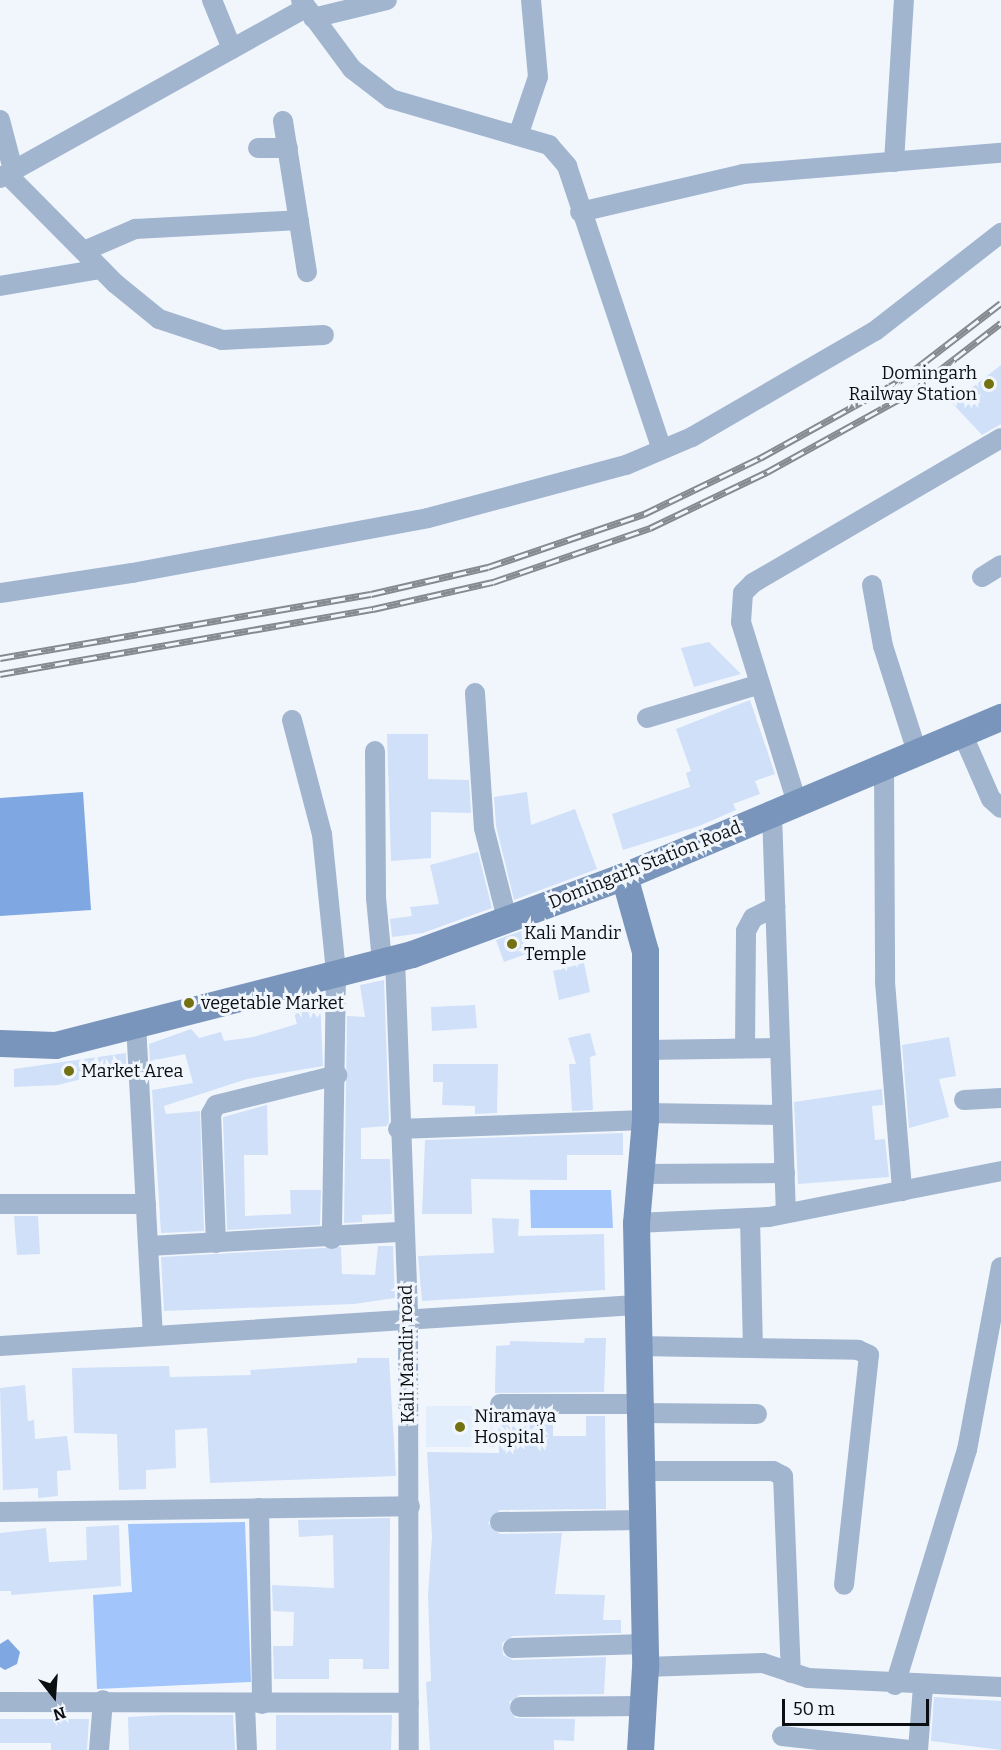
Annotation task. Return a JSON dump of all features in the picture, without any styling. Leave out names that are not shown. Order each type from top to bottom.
[{"type":"street","points":[[212,0],[232,49]]},
{"type":"street","points":[[6,174],[306,9],[387,0]]},
{"type":"street","points":[[519,134],[538,77],[531,0]]},
{"type":"street","points":[[894,162],[904,0]]},
{"type":"street","points":[[306,9],[352,69],[391,99],[519,134],[549,145],[567,166],[580,212],[662,450]]},
{"type":"street","points":[[0,120],[6,174],[101,269],[159,319],[206,337],[324,335]]},
{"type":"street","points":[[283,121],[307,273]]},
{"type":"street","points":[[258,148],[288,148]]},
{"type":"street","points":[[580,212],[743,174],[1001,153]]},
{"type":"street","points":[[84,251],[135,229],[299,220]]},
{"type":"street","points":[[0,592],[132,573],[428,518],[626,465],[662,450],[776,392],[875,331],[1001,233]]},
{"type":"street","points":[[0,286],[101,269]]},
{"type":"street","points":[[797,803],[740,619],[743,593],[753,583],[1001,438]]},
{"type":"street","points":[[982,577],[1001,565]]},
{"type":"street","points":[[872,585],[886,656],[917,752]]},
{"type":"street","points":[[647,718],[760,684]]},
{"type":"street","points":[[475,693],[484,828],[507,919]]},
{"type":"street","name":"Domingarh Station Road","points":[[0,1043],[56,1045],[389,960],[624,876],[1001,717]]},
{"type":"street","points":[[292,720],[322,834],[336,973],[337,1075],[332,1239]]},
{"type":"street","points":[[962,733],[991,800],[1001,808]]},
{"type":"street","name":"Kali Mandir road","points":[[375,751],[376,898],[389,960],[408,1320],[409,1750]]},
{"type":"street","points":[[884,766],[885,982],[902,1191]]},
{"type":"street","points":[[772,814],[786,1214]]},
{"type":"street","points":[[624,876],[645,951],[644,1116],[636,1223],[645,1655],[640,1750]]},
{"type":"street","points":[[745,1048],[746,931],[753,918],[775,907]]},
{"type":"street","points":[[136,1024],[153,1336]]},
{"type":"street","points":[[645,1050],[780,1048]]},
{"type":"street","points":[[216,1243],[211,1114],[216,1105],[337,1075]]},
{"type":"street","points":[[964,1100],[1001,1098]]},
{"type":"street","points":[[398,1129],[644,1116],[783,1115]]},
{"type":"street","points":[[636,1223],[750,1218],[786,1214],[1001,1171]]},
{"type":"street","points":[[640,1174],[785,1173]]},
{"type":"street","points":[[0,1204],[146,1204]]},
{"type":"street","points":[[750,1218],[753,1348]]},
{"type":"street","points":[[148,1246],[332,1239],[403,1233]]},
{"type":"street","points":[[895,1685],[967,1450],[1001,1267]]},
{"type":"street","points":[[0,1346],[636,1305]]},
{"type":"street","points":[[637,1346],[858,1350],[869,1354],[844,1585]]},
{"type":"street","points":[[500,1404],[757,1414]]},
{"type":"street","points":[[640,1471],[773,1471],[783,1476],[790,1672]]},
{"type":"street","points":[[0,1512],[410,1506]]},
{"type":"street","points":[[247,1750],[254,1705],[259,1508]]},
{"type":"street","points":[[500,1522],[642,1520]]},
{"type":"street","points":[[513,1648],[763,1663],[808,1678],[895,1685],[1001,1687]]},
{"type":"street","points":[[918,1750],[923,1687]]},
{"type":"street","points":[[0,1702],[103,1700],[254,1705],[409,1703]]},
{"type":"street","points":[[99,1750],[103,1700]]},
{"type":"street","points":[[520,1707],[643,1706]]},
{"type":"street","points":[[782,1736],[909,1750]]},
{"type":"shaded area","points":[[83,792],[91,910],[0,916],[0,798]]},
{"type":"shaded area","points":[[530,1190],[611,1190],[613,1228],[531,1228]]},
{"type":"shaded area","name":"Niramaya Hospital","points":[[426,1406],[494,1406],[495,1447],[426,1447]]},
{"type":"shaded area","points":[[245,1522],[251,1682],[97,1689],[93,1595],[132,1592],[128,1524]]},
{"type":"shaded area","points":[[8,1639],[20,1652],[17,1664],[5,1670],[0,1667],[0,1644]]},
{"type":"building","name":"Domingarh Railway Station","points":[[1001,365],[1001,424],[982,435],[952,403]]},
{"type":"building","points":[[709,642],[741,674],[694,687],[681,648]]},
{"type":"building","points":[[750,700],[775,774],[755,781],[760,794],[733,804],[736,810],[699,826],[623,850],[612,814],[690,787],[686,773],[691,771],[676,729]]},
{"type":"building","points":[[387,734],[428,734],[428,779],[469,780],[471,813],[431,812],[431,858],[391,861]]},
{"type":"building","points":[[527,792],[531,825],[575,809],[597,869],[514,900],[496,826],[494,797]]},
{"type":"building","points":[[478,852],[492,908],[423,933],[392,937],[390,919],[412,916],[410,907],[439,904],[430,865]]},
{"type":"building","name":"Kali Mandir Temple","points":[[521,931],[529,953],[504,962],[496,940]]},
{"type":"building","points":[[584,963],[590,992],[559,1000],[553,971]]},
{"type":"building","points":[[384,980],[389,1122],[387,1126],[361,1128],[361,1159],[390,1159],[392,1214],[362,1215],[362,1222],[344,1223],[347,1016],[365,1017],[360,985]]},
{"type":"building","points":[[320,1000],[323,1066],[247,1079],[164,1106],[166,1114],[200,1111],[204,1231],[161,1233],[152,1090],[193,1083],[185,1054],[150,1061],[149,1044],[191,1029],[199,1038],[221,1032],[224,1041],[253,1037],[297,1024],[292,1006]]},
{"type":"building","points":[[475,1005],[477,1028],[432,1031],[431,1007]]},
{"type":"building","points":[[590,1033],[596,1055],[590,1057],[593,1110],[572,1111],[569,1064],[576,1064],[568,1038]]},
{"type":"building","points":[[949,1037],[956,1076],[939,1079],[949,1117],[909,1128],[902,1045]]},
{"type":"building","name":"Market Area","points":[[126,1053],[126,1068],[58,1085],[14,1087],[14,1069]]},
{"type":"building","points":[[433,1064],[498,1064],[497,1113],[475,1114],[475,1106],[442,1105],[443,1082],[433,1082]]},
{"type":"building","points":[[882,1089],[883,1105],[872,1106],[875,1140],[885,1139],[889,1177],[798,1184],[794,1102]]},
{"type":"building","points":[[267,1105],[268,1155],[244,1155],[245,1216],[291,1214],[290,1190],[321,1190],[320,1225],[227,1230],[223,1117]]},
{"type":"building","points":[[623,1133],[623,1155],[567,1155],[567,1180],[471,1179],[472,1214],[422,1214],[425,1140]]},
{"type":"building","points":[[14,1216],[38,1216],[40,1254],[17,1255]]},
{"type":"building","points":[[492,1218],[519,1219],[518,1236],[604,1234],[605,1290],[422,1301],[418,1256],[494,1253]]},
{"type":"building","points":[[378,1246],[393,1246],[395,1298],[354,1304],[164,1311],[161,1257],[341,1247],[342,1274],[375,1275]]},
{"type":"building","points":[[585,1338],[606,1338],[604,1392],[495,1393],[496,1346],[510,1345],[510,1341],[584,1343]]},
{"type":"building","points":[[357,1358],[389,1358],[396,1476],[210,1483],[207,1428],[175,1430],[176,1468],[146,1470],[146,1489],[119,1490],[117,1434],[74,1433],[72,1368],[169,1366],[170,1377],[251,1375],[250,1370],[357,1363]]},
{"type":"building","points":[[25,1385],[28,1421],[34,1420],[35,1439],[67,1436],[71,1470],[57,1471],[58,1496],[38,1498],[38,1488],[3,1490],[0,1388]]},
{"type":"building","points":[[498,1415],[553,1416],[553,1436],[586,1436],[586,1416],[605,1416],[606,1509],[500,1510],[488,1523],[500,1534],[562,1533],[555,1594],[605,1595],[603,1620],[621,1620],[621,1633],[513,1636],[502,1643],[503,1655],[513,1660],[606,1657],[604,1694],[520,1695],[509,1702],[515,1718],[575,1719],[574,1741],[554,1740],[554,1750],[430,1750],[426,1682],[431,1681],[428,1595],[432,1537],[427,1452],[499,1453]]},
{"type":"building","points":[[390,1518],[389,1669],[363,1669],[363,1659],[329,1659],[329,1679],[274,1679],[273,1646],[293,1646],[294,1612],[273,1611],[272,1585],[334,1588],[333,1535],[299,1537],[298,1520]]},
{"type":"building","points":[[119,1525],[121,1586],[11,1595],[11,1591],[0,1591],[0,1533],[46,1528],[49,1562],[87,1560],[86,1527]]},
{"type":"building","points":[[934,1697],[1001,1701],[1001,1750],[931,1741]]},
{"type":"building","points":[[233,1715],[235,1750],[129,1750],[128,1717]]},
{"type":"building","points":[[276,1715],[392,1715],[391,1750],[276,1750]]},
{"type":"building","points":[[0,1719],[89,1719],[87,1750],[51,1750],[51,1743],[0,1743]]},
{"type":"railway","points":[[0,658],[371,594],[488,567],[644,514],[760,458],[901,380],[1001,303]]},
{"type":"railway","points":[[0,674],[373,609],[493,582],[650,528],[767,472],[910,393],[1001,323]]},
{"type":"place","name":"Domingarh Railway Station","points":[[989,384]]},
{"type":"place","name":"Kali Mandir Temple","points":[[512,944]]},
{"type":"place","name":"vegetable Market","points":[[189,1003]]},
{"type":"place","name":"Market Area","points":[[69,1071]]},
{"type":"place","name":"Niramaya Hospital","points":[[460,1427]]}]
